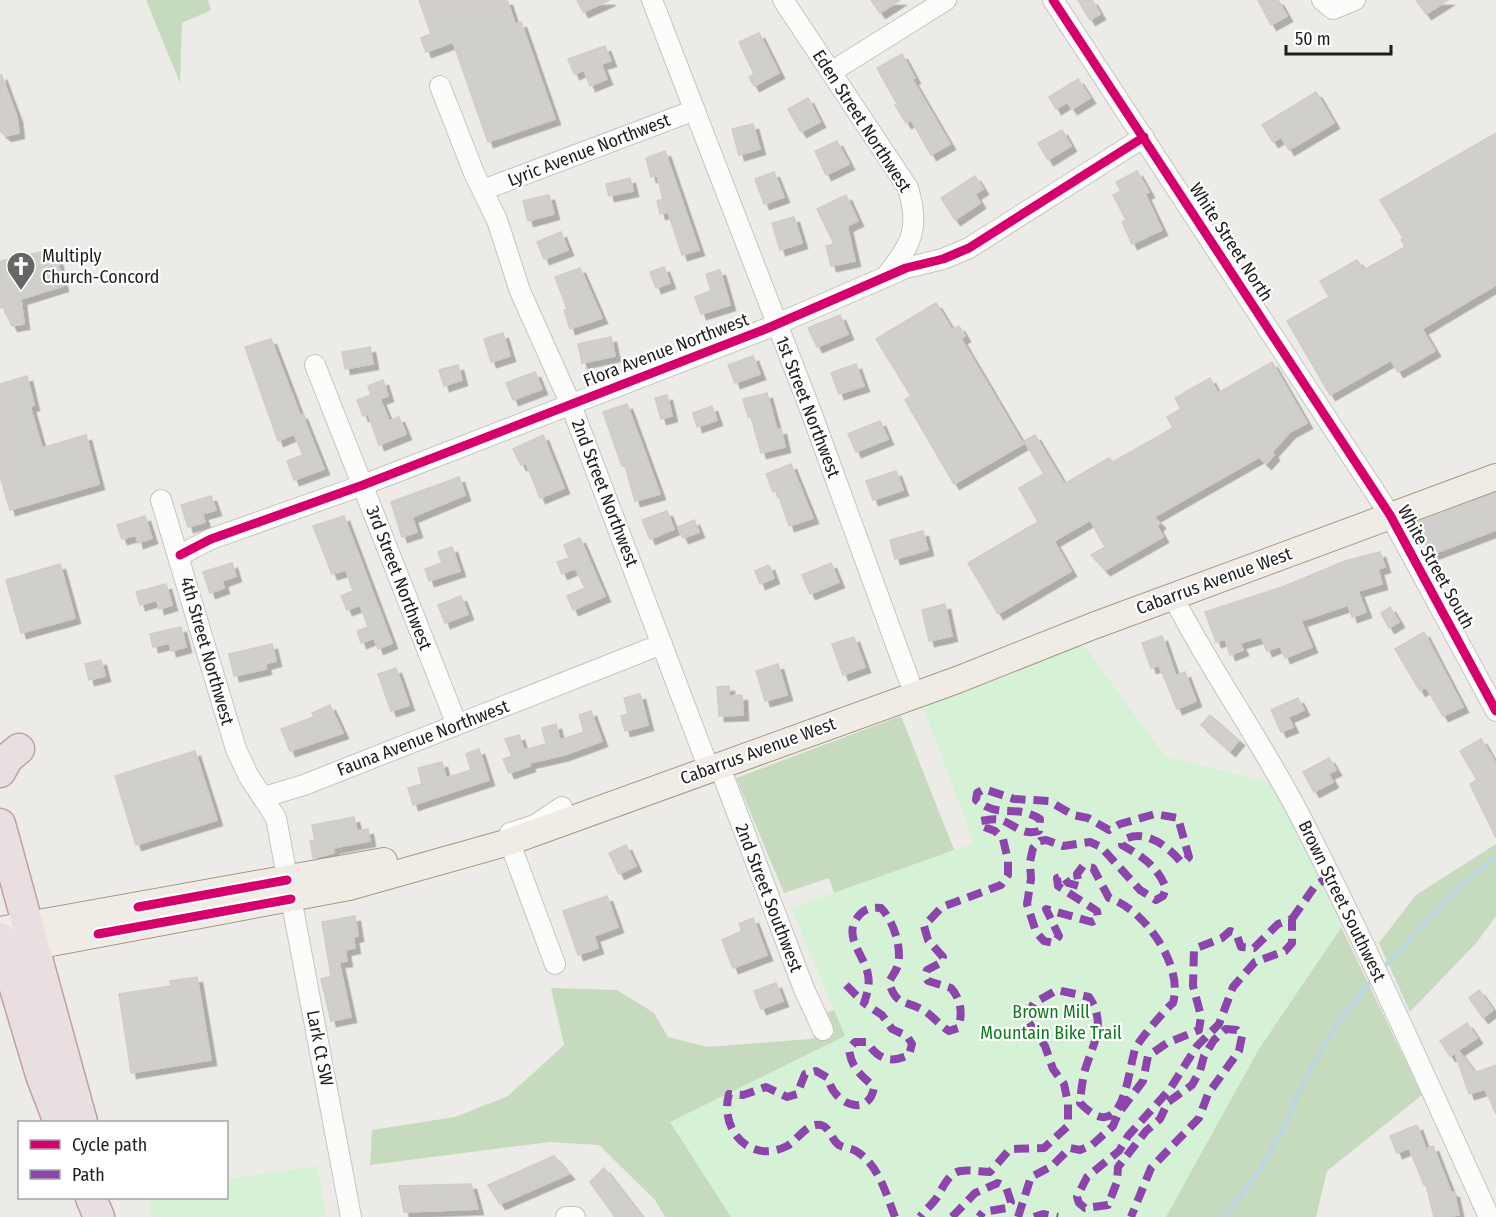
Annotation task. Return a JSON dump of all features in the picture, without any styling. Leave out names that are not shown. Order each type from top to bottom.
[{"type":"highway","points":[[0,749],[20,749],[8,758],[0,772]]},
{"type":"highway","points":[[0,824],[11,941],[41,1075],[59,1121]]},
{"type":"highway","points":[[11,941],[82,1121]]},
{"type":"highway","points":[[92,1199],[99,1217]]},
{"type":"highway","points":[[104,1199],[108,1217]]},
{"type":"main road","name":"Cabarrus Avenue West","points":[[289,890],[425,851],[710,763],[957,680],[1173,597],[1496,460]]},
{"type":"main road","name":"Cabarrus Avenue West","points":[[11,941],[289,890],[388,877],[509,842],[710,763],[909,680],[1385,509],[1496,477]]},
{"type":"street","name":"1st Street Northwest","points":[[652,0],[778,324],[909,680]]},
{"type":"street","name":"Eden Street Northwest","points":[[783,0],[908,188],[914,209],[910,260]]},
{"type":"street","points":[[831,72],[946,0]]},
{"type":"street","name":"White Street North","points":[[1053,0],[1385,509]]},
{"type":"street","points":[[1327,4],[1355,0]]},
{"type":"street","name":"2nd Street Northwest","points":[[440,86],[497,220],[520,291],[571,405],[710,763]]},
{"type":"street","name":"Lyric Avenue Northwest","points":[[483,190],[695,110]]},
{"type":"street","name":"Flora Avenue Northwest","points":[[180,555],[211,539],[363,485],[778,324],[885,277],[910,260],[943,259],[969,248],[1144,137]]},
{"type":"street","name":"3rd Street Northwest","points":[[315,365],[457,725]]},
{"type":"street","name":"4th Street Northwest","points":[[161,500],[180,555],[236,749],[248,775],[264,797]]},
{"type":"street","name":"White Street South","points":[[1385,509],[1496,711]]},
{"type":"street","name":"Brown Street Southwest","points":[[1173,597],[1198,646],[1298,812],[1395,1011],[1489,1217]]},
{"type":"street","name":"Fauna Avenue Northwest","points":[[264,797],[304,785],[662,644]]},
{"type":"street","name":"2nd Street Southwest","points":[[710,763],[823,1030]]},
{"type":"street","points":[[264,797],[276,818],[289,890]]},
{"type":"street","points":[[555,964],[509,842],[510,833],[535,825],[562,807]]},
{"type":"street","name":"Lark Ct SW","points":[[289,890],[351,1217]]},
{"type":"street","points":[[566,1217],[574,1217]]},
{"type":"green space","points":[[146,0],[208,0],[211,10],[182,23],[180,83]]},
{"type":"green space","name":"Brown Mill Mountain Bike Trail","points":[[1075,633],[1164,755],[1284,787],[1349,916],[1259,1049],[1166,1217],[731,1217],[670,1122],[845,1036],[791,908],[974,843],[918,693]]},
{"type":"green space","points":[[901,716],[990,940],[745,1217],[665,1217],[655,1200],[599,1145],[550,1142],[370,1165],[372,1130],[455,1117],[508,1096],[564,1045],[551,988],[617,990],[654,1013],[668,1037],[707,1047],[810,1039],[835,1033],[826,1013],[867,997],[829,878],[784,893],[736,778]]},
{"type":"green space","points":[[1496,844],[1496,916],[1477,942],[1410,1012],[1379,943],[1416,895]]},
{"type":"green space","points":[[1306,854],[1422,1095],[1327,1171],[1316,1217],[854,1217]]},
{"type":"green space","points":[[317,1166],[326,1217],[152,1217],[148,1199],[228,1199],[228,1179]]},
{"type":"building","points":[[419,0],[507,0],[515,24],[521,22],[555,119],[488,142],[453,42],[426,52],[421,38],[431,34]]},
{"type":"building","points":[[577,0],[610,0],[583,12]]},
{"type":"building","points":[[871,0],[900,0],[880,13]]},
{"type":"building","points":[[1078,0],[1092,0],[1100,14],[1090,20]]},
{"type":"building","points":[[1258,0],[1278,0],[1287,16],[1271,25]]},
{"type":"building","points":[[1416,0],[1448,0],[1426,14]]},
{"type":"building","points":[[759,33],[779,73],[754,86],[749,77],[754,74],[739,42]]},
{"type":"building","points":[[605,46],[611,61],[601,64],[607,79],[590,86],[584,70],[574,74],[568,59]]},
{"type":"building","points":[[902,54],[915,78],[912,79],[950,144],[931,155],[911,120],[906,123],[877,68]]},
{"type":"building","points":[[1,74],[17,117],[19,133],[6,136],[0,131]]},
{"type":"building","points":[[1078,79],[1090,98],[1072,109],[1067,102],[1056,109],[1049,97]]},
{"type":"building","points":[[1316,92],[1334,123],[1289,150],[1281,137],[1273,142],[1262,125]]},
{"type":"building","points":[[808,98],[820,122],[801,132],[788,109]]},
{"type":"building","points":[[753,124],[760,149],[739,155],[732,129]]},
{"type":"building","points":[[1062,130],[1071,146],[1048,160],[1038,143]]},
{"type":"building","points":[[1496,133],[1496,285],[1422,329],[1435,351],[1398,372],[1391,360],[1330,395],[1287,321],[1329,297],[1320,281],[1357,260],[1364,270],[1405,247],[1401,240],[1403,238],[1380,200]]},
{"type":"building","points":[[837,141],[849,164],[826,175],[815,151]]},
{"type":"building","points":[[665,151],[699,250],[682,255],[668,212],[660,214],[657,201],[663,199],[657,175],[651,177],[646,158]]},
{"type":"building","points":[[1137,171],[1149,192],[1145,194],[1162,230],[1132,244],[1122,222],[1126,220],[1113,195],[1121,191],[1116,182]]},
{"type":"building","points":[[774,172],[784,197],[764,204],[755,179]]},
{"type":"building","points":[[975,176],[983,189],[975,194],[980,203],[955,220],[941,198]]},
{"type":"building","points":[[630,178],[633,191],[609,196],[606,184]]},
{"type":"building","points":[[549,195],[554,214],[528,221],[523,201]]},
{"type":"building","points":[[846,195],[858,221],[847,226],[855,261],[831,266],[826,246],[834,244],[817,209]]},
{"type":"building","points":[[794,217],[802,243],[780,250],[772,223]]},
{"type":"building","points":[[561,232],[568,250],[544,259],[537,242]]},
{"type":"building","name":"Multiply Church-Concord","points":[[55,249],[63,286],[21,299],[24,324],[12,326],[3,307],[0,308],[0,261]]},
{"type":"building","points":[[664,267],[670,283],[656,288],[650,272]]},
{"type":"building","points":[[580,268],[602,318],[570,329],[564,310],[567,309],[555,277]]},
{"type":"building","points":[[720,270],[730,305],[701,314],[695,297],[711,291],[706,274]]},
{"type":"building","points":[[936,303],[952,330],[959,326],[965,336],[961,339],[1023,444],[954,484],[905,400],[911,396],[876,339]]},
{"type":"building","points":[[840,315],[848,334],[817,347],[808,328]]},
{"type":"building","points":[[503,333],[510,356],[491,362],[484,339]]},
{"type":"building","points":[[611,337],[615,356],[582,363],[578,344]]},
{"type":"building","points":[[271,339],[300,415],[302,414],[324,469],[294,480],[287,461],[303,455],[294,434],[278,441],[245,347]]},
{"type":"building","points":[[370,347],[373,364],[345,369],[342,352]]},
{"type":"building","points":[[753,356],[760,374],[735,383],[728,365]]},
{"type":"building","points":[[1272,362],[1307,423],[1290,432],[1272,452],[1274,455],[1266,464],[1259,457],[1154,517],[1160,523],[1157,526],[1163,537],[1105,570],[1091,555],[1105,547],[1090,520],[1054,541],[1071,571],[998,614],[968,563],[1038,522],[1019,488],[1044,474],[1024,441],[1035,435],[1064,484],[1109,458],[1113,462],[1173,428],[1167,417],[1181,409],[1175,398],[1210,378],[1218,393]]},
{"type":"building","points":[[856,364],[864,386],[839,394],[831,373]]},
{"type":"building","points":[[458,365],[462,380],[444,386],[439,370]]},
{"type":"building","points":[[535,372],[542,389],[513,400],[506,383]]},
{"type":"building","points":[[27,376],[34,405],[30,406],[42,448],[86,435],[99,484],[10,510],[0,476],[0,384]]},
{"type":"building","points":[[383,380],[388,396],[380,399],[389,421],[399,417],[406,434],[379,445],[368,414],[363,416],[357,400],[371,395],[368,386]]},
{"type":"building","points":[[767,393],[777,430],[781,429],[785,447],[761,453],[751,417],[748,417],[743,399]]},
{"type":"building","points":[[667,395],[672,416],[661,419],[655,398]]},
{"type":"building","points":[[627,404],[660,494],[635,501],[625,465],[622,466],[603,412]]},
{"type":"building","points":[[712,406],[717,420],[697,427],[693,413]]},
{"type":"building","points":[[880,421],[888,439],[856,452],[848,434]]},
{"type":"building","points":[[543,435],[564,488],[540,498],[526,463],[521,465],[513,449]]},
{"type":"building","points":[[791,464],[813,518],[789,526],[777,490],[773,492],[766,474]]},
{"type":"building","points":[[896,471],[903,490],[873,500],[866,481]]},
{"type":"building","points":[[459,477],[465,495],[412,517],[417,532],[402,537],[391,502]]},
{"type":"building","points":[[1496,493],[1496,530],[1430,555],[1417,522]]},
{"type":"building","points":[[211,496],[216,510],[202,514],[205,522],[188,527],[181,505]]},
{"type":"building","points":[[667,511],[674,529],[650,539],[642,520]]},
{"type":"building","points":[[145,516],[152,538],[138,543],[136,535],[122,539],[117,525]]},
{"type":"building","points":[[344,516],[392,643],[378,649],[374,638],[361,643],[357,631],[368,627],[360,605],[347,610],[341,596],[353,591],[346,570],[332,574],[313,526]]},
{"type":"building","points":[[694,520],[699,532],[683,538],[678,527]]},
{"type":"building","points":[[923,531],[928,550],[895,559],[890,540]]},
{"type":"building","points":[[580,538],[605,596],[573,610],[567,596],[585,588],[575,568],[562,574],[557,562],[569,558],[564,545]]},
{"type":"building","points":[[452,547],[460,571],[429,581],[425,569],[442,563],[438,552]]},
{"type":"building","points":[[1380,552],[1385,567],[1378,569],[1382,584],[1358,591],[1366,612],[1352,617],[1348,605],[1301,621],[1312,647],[1285,658],[1280,646],[1267,651],[1261,637],[1240,643],[1243,650],[1230,655],[1225,639],[1216,642],[1205,612],[1285,586],[1345,561]]},
{"type":"building","points":[[232,563],[236,576],[222,581],[224,588],[210,593],[203,572]]},
{"type":"building","points":[[831,563],[839,582],[810,594],[802,575]]},
{"type":"building","points":[[60,564],[75,618],[21,633],[6,580]]},
{"type":"building","points":[[769,565],[774,578],[760,584],[755,571]]},
{"type":"building","points":[[166,584],[172,605],[159,609],[157,600],[140,605],[136,592]]},
{"type":"building","points":[[461,596],[468,614],[445,623],[438,605]]},
{"type":"building","points":[[945,604],[952,636],[929,641],[922,610]]},
{"type":"building","points":[[1390,607],[1399,622],[1389,628],[1381,613]]},
{"type":"building","points":[[181,627],[186,647],[171,651],[169,643],[153,647],[150,634]]},
{"type":"building","points":[[1424,632],[1463,707],[1443,716],[1426,687],[1420,691],[1395,649]]},
{"type":"building","points":[[1162,636],[1176,676],[1185,672],[1196,701],[1177,709],[1159,665],[1151,668],[1142,643]]},
{"type":"building","points":[[854,637],[865,667],[843,675],[832,644]]},
{"type":"building","points":[[272,644],[276,661],[265,664],[266,669],[234,676],[229,654]]},
{"type":"building","points":[[101,660],[105,676],[89,680],[85,664]]},
{"type":"building","points":[[778,664],[787,695],[765,701],[756,671]]},
{"type":"building","points":[[396,668],[409,705],[391,711],[378,674]]},
{"type":"building","points":[[729,686],[729,696],[742,695],[743,715],[719,716],[717,687]]},
{"type":"building","points":[[640,694],[648,725],[625,731],[621,716],[628,714],[624,698]]},
{"type":"building","points":[[1298,698],[1304,710],[1288,717],[1293,727],[1281,732],[1271,710]]},
{"type":"building","points":[[330,705],[343,733],[290,751],[281,729],[314,717],[312,713]]},
{"type":"building","points":[[591,711],[602,741],[564,755],[529,763],[530,766],[509,773],[503,759],[512,756],[505,739],[519,735],[524,750],[546,744],[542,728],[556,724],[560,740],[584,732],[579,715]]},
{"type":"building","points":[[1210,715],[1239,740],[1230,751],[1201,725]]},
{"type":"building","points":[[1481,739],[1496,764],[1496,838],[1470,784],[1477,780],[1460,751]]},
{"type":"building","points":[[479,749],[489,780],[413,805],[408,788],[422,784],[418,768],[442,762],[446,778],[471,770],[466,754]]},
{"type":"building","points":[[195,751],[217,820],[136,845],[115,776]]},
{"type":"building","points":[[1329,758],[1336,770],[1328,774],[1333,782],[1314,792],[1303,772]]},
{"type":"building","points":[[354,817],[357,831],[368,829],[370,841],[333,848],[334,853],[313,858],[310,841],[315,840],[312,825]]},
{"type":"building","points":[[626,845],[636,866],[619,874],[609,853]]},
{"type":"building","points":[[607,896],[618,927],[594,936],[598,948],[578,955],[563,911]]},
{"type":"building","points":[[355,916],[358,936],[353,937],[355,948],[345,950],[347,961],[339,962],[351,1017],[331,1021],[321,979],[331,976],[322,922]]},
{"type":"building","points":[[753,918],[767,955],[733,968],[722,940],[742,931],[739,924]]},
{"type":"building","points":[[197,977],[211,1060],[131,1073],[119,994],[171,986],[170,981]]},
{"type":"building","points":[[776,983],[783,1001],[761,1009],[754,991]]},
{"type":"building","points":[[1479,990],[1493,1010],[1483,1018],[1469,998]]},
{"type":"building","points":[[1467,1023],[1477,1038],[1458,1050],[1475,1073],[1496,1065],[1496,1114],[1485,1089],[1469,1094],[1455,1053],[1450,1056],[1440,1041]]},
{"type":"building","points":[[1417,1125],[1426,1149],[1433,1146],[1451,1192],[1454,1192],[1459,1215],[1434,1217],[1426,1184],[1424,1185],[1409,1148],[1397,1153],[1390,1136]]},
{"type":"building","points":[[554,1156],[569,1174],[500,1204],[488,1185]]},
{"type":"building","points":[[604,1168],[642,1217],[615,1217],[590,1182]]},
{"type":"building","points":[[471,1184],[478,1209],[404,1212],[399,1186]]},
{"type":"waterway","points":[[1387,964],[1464,882],[1496,858]]},
{"type":"waterway","points":[[1225,1217],[1259,1171],[1284,1127],[1307,1075],[1335,1027],[1369,983]]},
{"type":"marked path","points":[[895,1217],[881,1181],[871,1164],[856,1151],[839,1145],[829,1131],[821,1125],[811,1126],[787,1146],[773,1151],[761,1151],[740,1140],[729,1120],[727,1107],[729,1094],[743,1095],[766,1087],[787,1097],[797,1094],[805,1074],[816,1071],[828,1078],[831,1087],[843,1101],[859,1105],[871,1097],[874,1087],[857,1071],[852,1061],[849,1049],[855,1042],[867,1042],[880,1056],[885,1058],[896,1059],[909,1055],[912,1044],[907,1036],[892,1029],[882,1015],[864,1003],[868,975],[852,932],[857,918],[862,912],[871,908],[881,908],[896,934],[899,950],[898,964],[889,982],[895,996],[902,1002],[926,1012],[949,1031],[958,1028],[960,1007],[954,992],[951,988],[928,981],[925,976],[927,970],[942,962],[943,957],[928,940],[924,926],[942,907],[1001,885],[1008,875],[1008,860],[1003,839],[995,831],[982,826],[981,821],[999,819],[1024,831],[1033,832],[1039,831],[1040,819],[1023,812],[1000,811],[985,806],[976,800],[977,793],[984,789],[1014,799],[1049,801],[1073,815],[1088,818],[1109,830],[1120,824],[1155,814],[1178,818],[1189,857],[1185,861],[1181,862],[1169,850],[1146,837],[1130,837],[1122,841],[1122,845],[1148,863],[1162,880],[1166,888],[1163,896],[1156,900],[1140,890],[1101,847],[1090,842],[1063,846],[1046,840],[1040,841],[1033,848],[1030,862],[1031,879],[1027,904],[1036,932],[1044,941],[1054,943],[1059,936],[1046,909],[1092,922],[1098,919],[1097,911],[1058,886],[1057,878],[1063,876],[1068,883],[1079,886],[1077,874],[1083,866],[1093,868],[1109,898],[1122,904],[1148,926],[1167,956],[1173,972],[1175,988],[1173,1003],[1164,1011],[1135,1049],[1121,1103],[1114,1113],[1106,1117],[1094,1114],[1080,1103],[1084,1074],[1098,1025],[1097,1016],[1089,997],[1057,990],[1034,1003],[1025,1017],[1045,1046],[1053,1069],[1064,1084],[1068,1103],[1068,1126],[1044,1148],[1010,1149],[990,1172],[958,1171],[949,1178],[935,1200],[920,1217]]},
{"type":"marked path","points":[[1292,919],[1315,886],[1329,876]]},
{"type":"marked path","points":[[1018,1217],[1031,1177],[1052,1166],[1070,1148],[1080,1150],[1092,1145],[1113,1126],[1118,1114],[1143,1081],[1148,1056],[1167,1043],[1199,1030],[1201,1016],[1193,986],[1194,949],[1222,938],[1230,931],[1236,933],[1241,947],[1254,948],[1278,924],[1292,919],[1292,943],[1285,951],[1255,962],[1233,987],[1219,1024],[1197,1046],[1170,1089],[1128,1136],[1119,1151],[1087,1177],[1077,1197],[1079,1203],[1085,1208],[1108,1205],[1117,1182],[1118,1167],[1146,1131],[1160,1119],[1168,1102],[1192,1085],[1200,1071],[1204,1056],[1214,1040],[1226,1029],[1237,1030],[1242,1036],[1239,1051],[1208,1094],[1199,1118],[1151,1168],[1131,1217]]},
{"type":"marked path","points":[[846,985],[864,1003]]},
{"type":"marked path","points":[[952,1217],[975,1193],[998,1183],[1006,1187],[1011,1202],[1007,1208],[983,1212],[979,1217]]},
{"type":"marked path","points":[[1034,1217],[1043,1214],[1058,1217]]},
{"type":"cycle path","points":[[1053,0],[1390,515],[1496,711]]},
{"type":"cycle path","points":[[180,555],[211,539],[363,485],[768,328],[906,268],[943,259],[969,248],[1144,137]]},
{"type":"cycle path","points":[[138,907],[287,880]]},
{"type":"cycle path","points":[[98,934],[291,899]]},
{"type":"place","name":"Multiply Church-Concord","points":[[21,292]]}]
